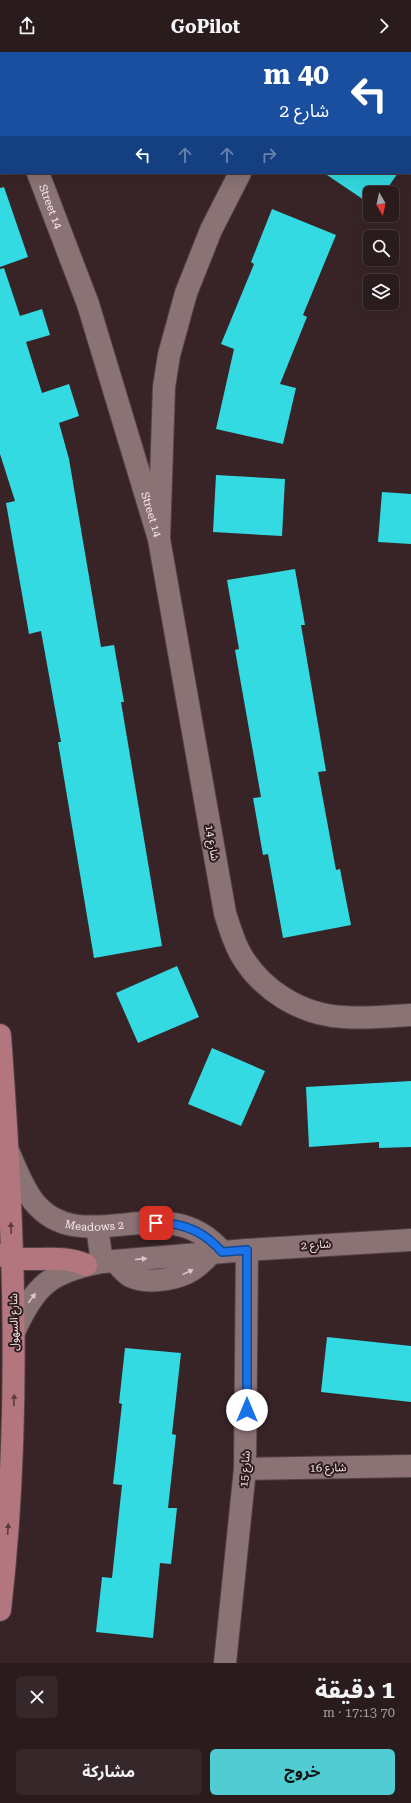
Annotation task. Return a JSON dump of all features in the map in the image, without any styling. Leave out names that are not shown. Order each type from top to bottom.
[{"type":"main road","name":"شارع السهول","points":[[0,1035],[9,1153],[6,1257],[14,1332],[15,1386],[11,1490],[0,1610]]},
{"type":"main road","points":[[6,1257],[62,1258],[101,1263]]},
{"type":"street","name":"Street 14","points":[[38,174],[88,304],[159,539]]},
{"type":"street","name":"Street 14","points":[[159,539],[164,387],[169,355],[186,293],[211,230],[239,174]]},
{"type":"street","name":"شارع 14","points":[[159,539],[225,913],[231,933],[240,952],[252,970],[266,985],[284,998],[303,1008],[323,1014],[344,1017],[411,1015]]},
{"type":"street","name":"Meadows 2","points":[[9,1153],[27,1192],[44,1211],[66,1223],[78,1226],[97,1227],[146,1223],[180,1224],[203,1234],[214,1242],[216,1252]]},
{"type":"street","points":[[97,1227],[101,1263]]},
{"type":"street","name":"شارع 2","points":[[216,1252],[411,1240]]},
{"type":"street","name":"شارع 15","points":[[225,1663],[246,1469],[247,1250]]},
{"type":"street","points":[[14,1332],[25,1309],[43,1286],[66,1271],[101,1263],[130,1276],[146,1280],[172,1278],[187,1273],[199,1266],[216,1252]]},
{"type":"street","name":"شارع 16","points":[[246,1469],[411,1466]]},
{"type":"building","points":[[325,174],[397,174],[389,186],[363,186],[363,199]]},
{"type":"building","points":[[4,187],[28,257],[0,267],[0,188]]},
{"type":"building","points":[[272,209],[336,235],[303,315],[307,317],[280,384],[296,388],[283,444],[216,429],[234,349],[221,344],[254,264],[251,262]]},
{"type":"building","points":[[4,268],[20,316],[42,309],[50,335],[26,342],[42,393],[69,384],[79,416],[59,423],[69,459],[101,647],[114,645],[124,702],[121,702],[162,946],[94,958],[58,742],[61,742],[41,631],[29,634],[6,503],[15,501],[0,454],[0,269]]},
{"type":"building","points":[[216,475],[285,479],[282,536],[213,532]]},
{"type":"building","points":[[382,492],[411,494],[411,544],[378,542]]},
{"type":"building","points":[[295,569],[305,625],[301,625],[326,771],[318,772],[336,870],[340,869],[351,925],[283,938],[268,854],[263,855],[253,798],[261,797],[235,650],[239,649],[227,580]]},
{"type":"building","points":[[177,966],[199,1017],[138,1043],[116,993]]},
{"type":"building","points":[[212,1048],[265,1071],[241,1126],[188,1104]]},
{"type":"building","points":[[411,1081],[411,1147],[379,1148],[379,1142],[309,1147],[306,1087]]},
{"type":"building","points":[[327,1337],[411,1346],[411,1402],[321,1392]]},
{"type":"building","points":[[125,1348],[181,1353],[172,1434],[176,1435],[168,1508],[177,1508],[171,1564],[160,1563],[153,1638],[96,1632],[102,1577],[112,1578],[122,1485],[113,1484],[122,1404],[119,1403]]},
{"type":"route","points":[[156,1223],[167,1222],[192,1228],[214,1242],[222,1252],[247,1250],[247,1410]]}]
